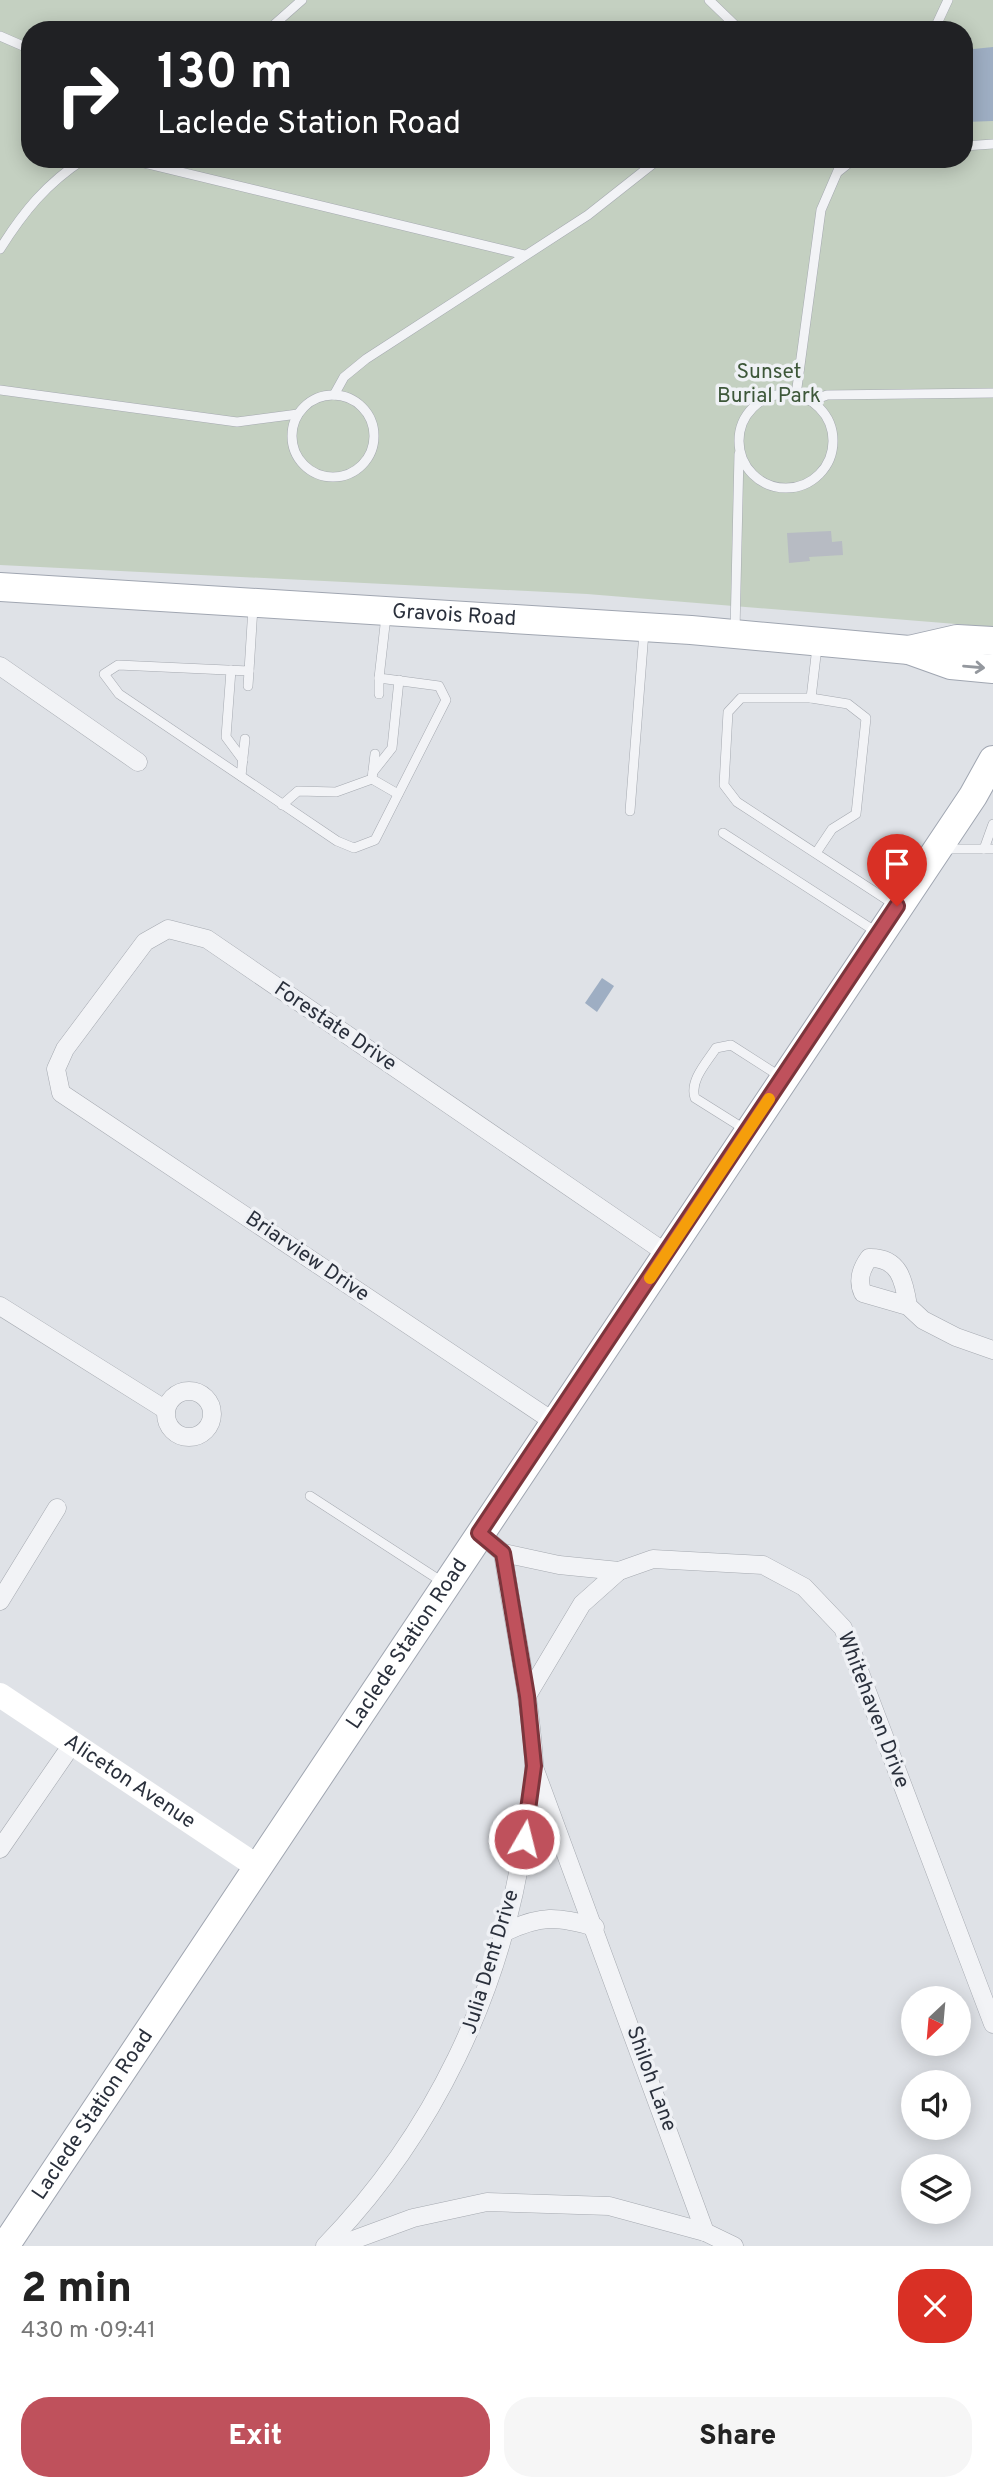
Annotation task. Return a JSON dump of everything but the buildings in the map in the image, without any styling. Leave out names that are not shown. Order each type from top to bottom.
[{"type":"main road","name":"Gravois Road","points":[[0,587],[644,626],[909,650],[951,665],[993,669]]},
{"type":"main road","name":"Gravois Road","points":[[909,650],[957,639],[993,641]]},
{"type":"main road","name":"Laclede Station Road","points":[[5,2246],[897,906],[937,848],[978,796],[993,760]]},
{"type":"street","points":[[0,666],[138,762]]},
{"type":"street","name":"Forestate Drive","points":[[61,1093],[55,1069],[65,1049],[145,942],[168,929],[187,932],[207,939],[666,1254]]},
{"type":"street","name":"Briarview Drive","points":[[61,1093],[554,1422]]},
{"type":"street","points":[[0,1306],[166,1410]]},
{"type":"street","points":[[908,1306],[923,1320],[956,1337],[993,1350]]},
{"type":"street","points":[[0,1601],[57,1508]]},
{"type":"street","name":"Whitehaven Drive","points":[[479,1533],[503,1553],[558,1565],[619,1571]]},
{"type":"street","name":"Julia Dent Drive","points":[[325,2246],[363,2207],[433,2103],[465,2044],[505,1932],[520,1863],[534,1766],[527,1696],[503,1553]]},
{"type":"street","name":"Whitehaven Drive","points":[[527,1696],[582,1604],[619,1571],[653,1559],[764,1564],[804,1587],[843,1628],[993,2024]]},
{"type":"street","name":"Aliceton Avenue","points":[[0,1695],[258,1867]]},
{"type":"street","points":[[0,1849],[73,1743]]},
{"type":"street","name":"Shiloh Lane","points":[[534,1766],[705,2232]]},
{"type":"street","points":[[505,1932],[531,1919],[561,1917],[595,1927]]},
{"type":"street","points":[[337,2246],[413,2218],[487,2202],[610,2206],[705,2232],[734,2246]]},
{"type":"lane","points":[[278,21],[302,0]]},
{"type":"lane","points":[[709,0],[731,21]]},
{"type":"lane","points":[[938,21],[948,0]]},
{"type":"lane","points":[[0,36],[21,44]]},
{"type":"lane","points":[[973,145],[993,144]]},
{"type":"lane","points":[[0,249],[15,225],[56,177],[70,168]]},
{"type":"lane","points":[[164,168],[525,255]]},
{"type":"lane","points":[[334,395],[344,377],[366,359],[588,215],[648,168]]},
{"type":"lane","points":[[796,395],[821,210],[840,168]]},
{"type":"lane","points":[[839,171],[843,168]]},
{"type":"lane","points":[[0,390],[237,422],[298,414],[314,400],[334,395],[358,404],[372,424],[372,449],[358,470],[334,477],[321,476],[301,462],[292,438],[298,414]]},
{"type":"lane","points":[[811,401],[827,395],[993,393]]},
{"type":"lane","points":[[735,634],[739,450],[744,419],[753,407],[766,398],[781,394],[796,395],[811,401],[823,411],[831,425],[834,441],[828,463],[813,481],[783,489],[767,485],[754,477],[739,450]]},
{"type":"lane","points":[[247,687],[253,602]]},
{"type":"lane","points":[[379,694],[387,611]]},
{"type":"lane","points":[[630,811],[644,626]]},
{"type":"lane","points":[[811,698],[817,642]]},
{"type":"lane","points":[[249,671],[117,664],[104,674],[118,694],[337,841],[354,848],[375,840],[446,700],[439,687],[379,678]]},
{"type":"lane","points":[[230,670],[226,737],[243,760]]},
{"type":"lane","points":[[282,805],[298,790],[336,792],[372,776],[392,748],[399,680]]},
{"type":"lane","points":[[817,853],[832,829],[856,814],[866,718],[848,704],[811,698],[741,698],[728,712],[724,785],[737,802],[897,906]]},
{"type":"lane","points":[[241,776],[245,739]]},
{"type":"lane","points":[[372,776],[375,754]]},
{"type":"lane","points":[[372,776],[398,794]]},
{"type":"lane","points":[[937,848],[988,849],[993,824]]},
{"type":"lane","points":[[723,833],[879,934]]},
{"type":"lane","points":[[747,1131],[695,1098],[693,1094],[695,1082],[716,1048],[731,1045],[782,1079]]},
{"type":"lane","points":[[310,1496],[446,1584]]},
{"type":"green space","name":"Sunset Burial Park","points":[[0,0],[993,0],[993,627],[587,594],[0,565]]},
{"type":"water","points":[[993,47],[993,121],[973,122],[973,49]]},
{"type":"water","points":[[602,978],[614,986],[597,1012],[585,1003]]},
{"type":"slow traffic","points":[[650,1278],[769,1099]]},
{"type":"route","points":[[524,1839],[534,1766],[527,1696],[515,1640],[503,1553],[479,1533],[897,906]]}]
